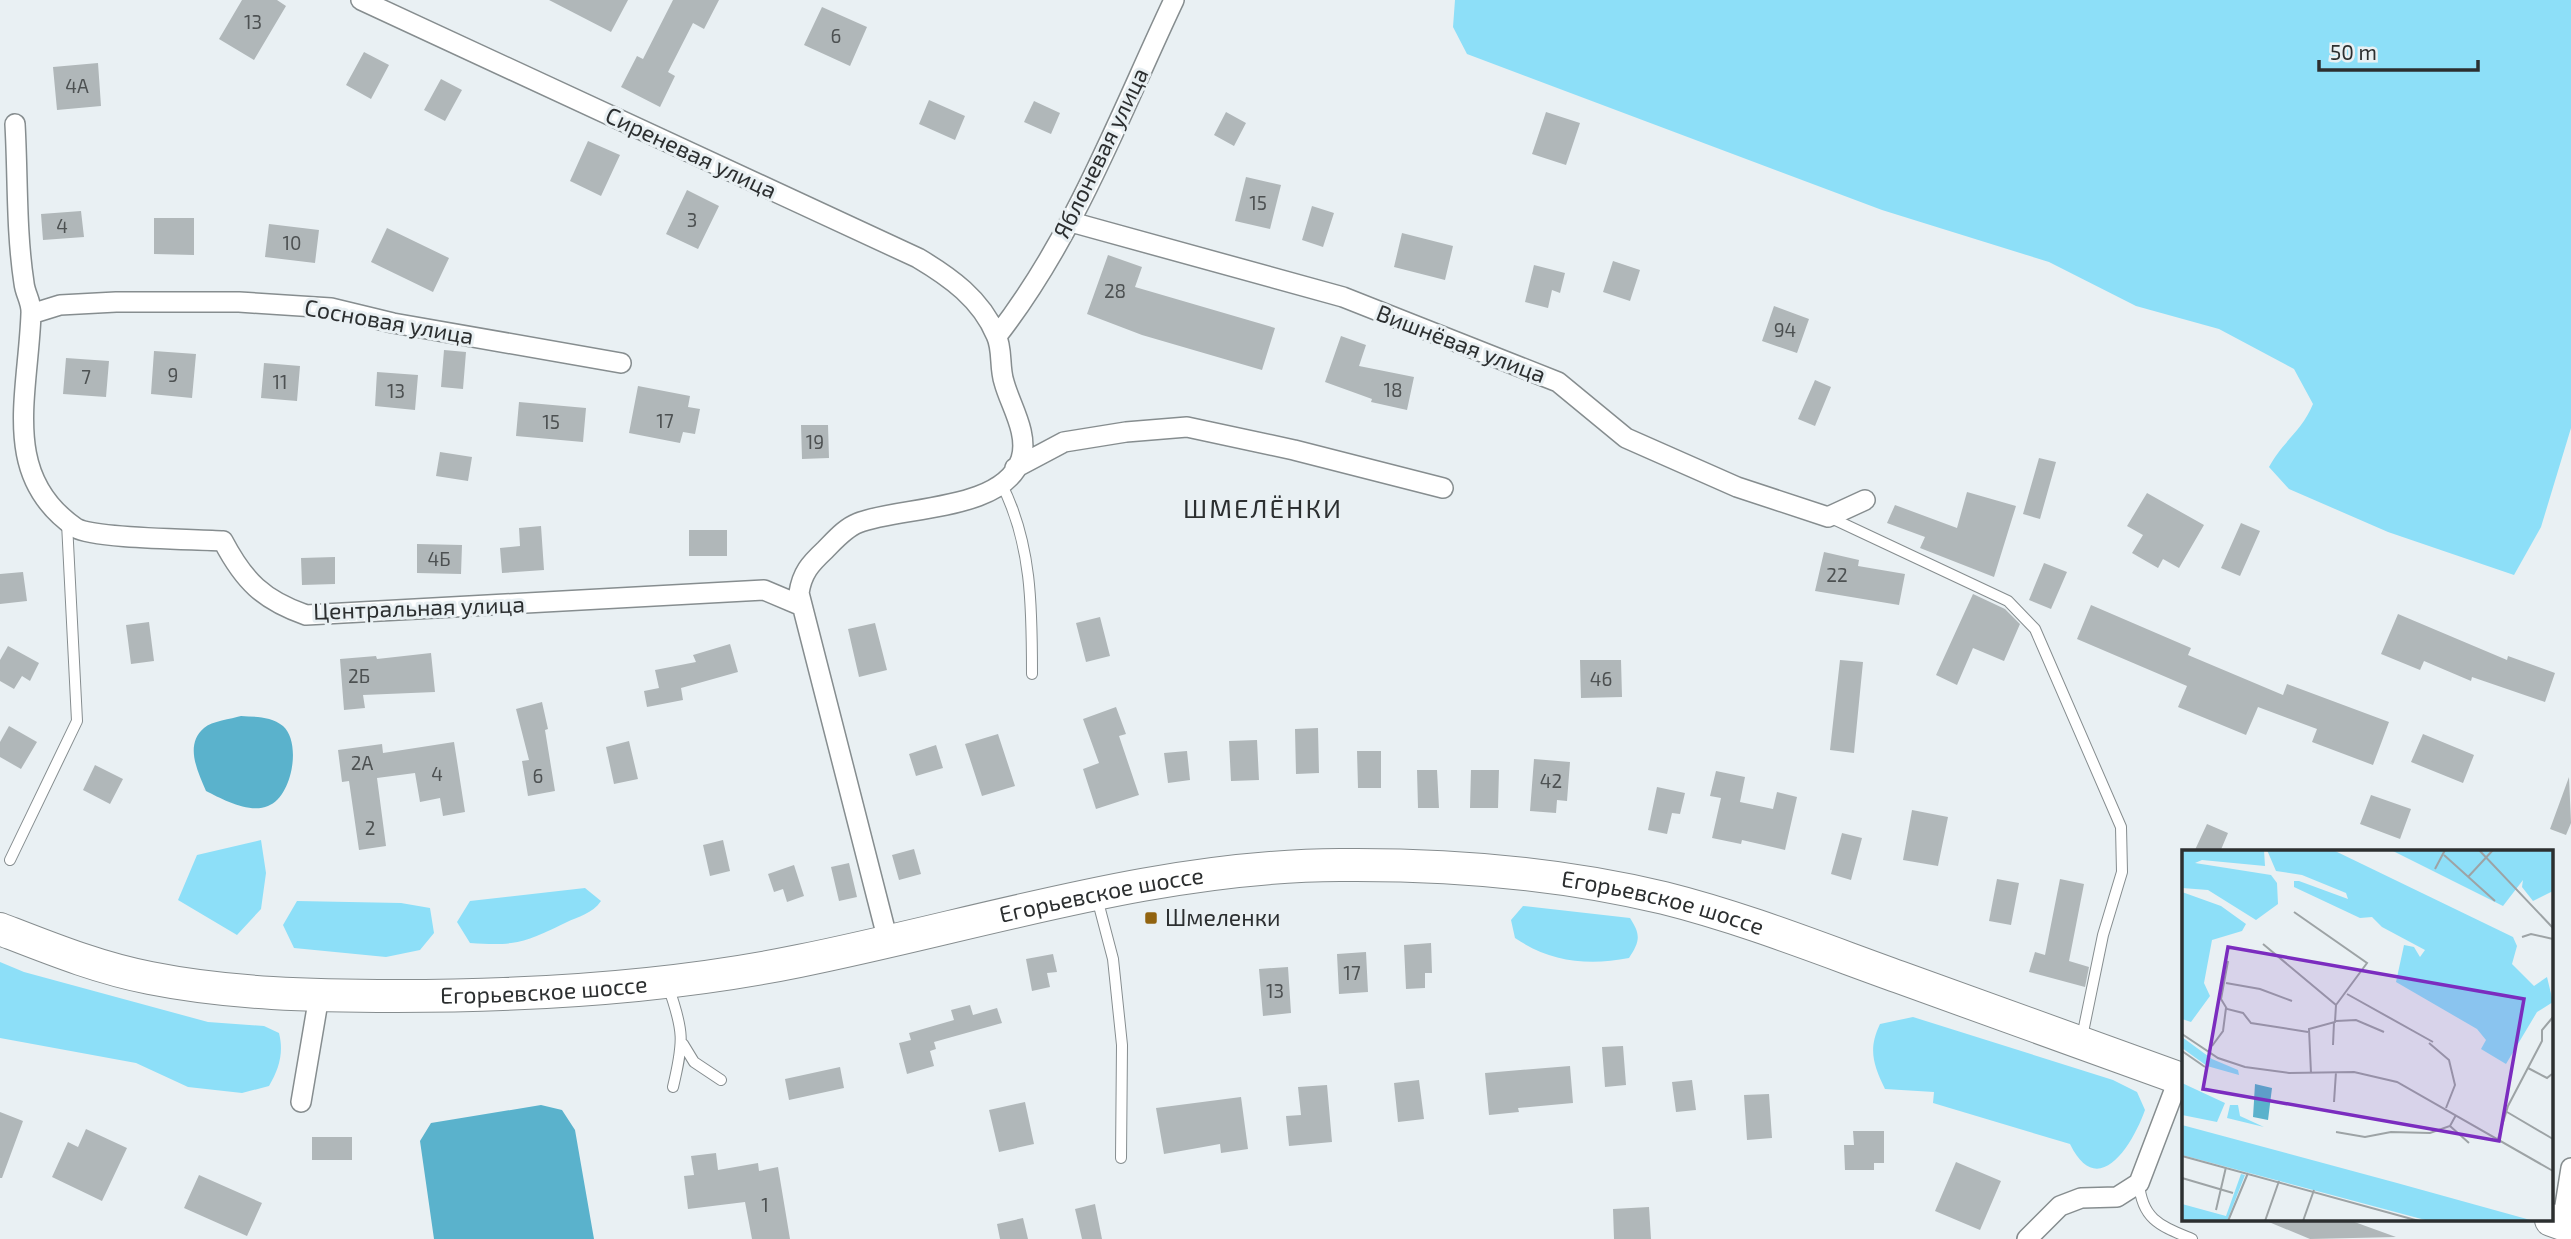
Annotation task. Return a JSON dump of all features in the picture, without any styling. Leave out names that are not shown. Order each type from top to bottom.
[{"type":"main road","name":"Егорьевское шоссе","points":[[0,929],[75,958],[149,978],[241,990],[319,996],[468,996],[667,982],[795,962],[1162,880],[1243,870],[1339,865],[1535,876],[1663,898],[1759,926],[2182,1079]]},
{"type":"street","name":"Сиреневая улица","points":[[361,0],[918,258],[952,278],[976,304],[997,336]]},
{"type":"street","name":"Яблоневая улица","points":[[997,336],[1020,307],[1071,222],[1174,0]]},
{"type":"street","name":"Центральная улица","points":[[15,124],[24,286],[31,314],[16,450],[38,499],[78,530],[223,541],[234,563],[257,590],[280,606],[306,615],[764,590],[802,606]]},
{"type":"street","name":"Вишнёвая улица","points":[[1071,222],[1132,241],[1243,267],[1343,298],[1558,382],[1626,438],[1737,487],[1828,517]]},
{"type":"street","name":"Сосновая улица","points":[[31,314],[60,305],[116,302],[239,302],[331,308],[393,323],[621,363]]},
{"type":"street","points":[[888,941],[802,606],[799,593],[802,573],[841,534],[857,523],[951,504],[990,490],[1015,468],[1021,458],[1021,438],[1014,405],[1004,383],[997,336]]},
{"type":"street","points":[[1015,468],[1065,442],[1126,432],[1187,427],[1294,450],[1443,488]]},
{"type":"street","points":[[1828,517],[1865,500]]},
{"type":"street","points":[[301,1102],[319,996]]},
{"type":"street","points":[[2027,1239],[2060,1206],[2081,1198],[2117,1197],[2138,1183],[2182,1079]]},
{"type":"street","points":[[2561,1224],[2571,1168]]},
{"type":"lane","points":[[1001,483],[1011,502],[1026,549],[1032,674]]},
{"type":"lane","points":[[1828,517],[2008,601],[2035,629],[2121,827],[2122,872],[2103,935],[2080,1043]]},
{"type":"lane","points":[[10,860],[77,721],[67,522]]},
{"type":"lane","points":[[1096,894],[1113,959],[1122,1045],[1122,1158]]},
{"type":"lane","points":[[667,982],[683,1044],[694,1062],[721,1080]]},
{"type":"lane","points":[[673,1087],[683,1044]]},
{"type":"lane","points":[[2138,1183],[2140,1200],[2155,1223],[2192,1239]]},
{"type":"shaded area","points":[[1455,0],[2571,0],[2571,428],[2541,527],[2514,575],[2388,532],[2289,489],[2269,467],[2303,422],[2313,404],[2294,369],[2219,329],[2136,306],[2049,262],[1882,210],[1467,54],[1453,27]]},
{"type":"shaded area","points":[[241,716],[273,720],[283,726],[292,744],[292,769],[283,792],[276,801],[261,808],[244,807],[206,791],[195,759],[195,742],[204,728]]},
{"type":"shaded area","points":[[261,840],[266,873],[261,909],[237,935],[178,900],[197,855]]},
{"type":"shaded area","points":[[585,888],[601,901],[594,909],[519,942],[470,943],[457,922],[470,901]]},
{"type":"shaded area","points":[[297,901],[401,903],[430,908],[434,933],[420,950],[386,957],[294,948],[283,925]]},
{"type":"shaded area","points":[[1523,906],[1630,918],[1636,929],[1637,942],[1629,958],[1584,962],[1556,957],[1515,938],[1511,920]]},
{"type":"shaded area","points":[[0,962],[24,972],[208,1022],[264,1026],[279,1033],[280,1061],[269,1086],[242,1093],[188,1087],[136,1063],[0,1038]]},
{"type":"shaded area","points":[[1913,1017],[2113,1080],[2137,1092],[2145,1110],[2132,1138],[2113,1162],[2103,1168],[2092,1168],[2081,1161],[2070,1144],[1933,1103],[1934,1092],[1885,1089],[1873,1056],[1876,1033],[1880,1024]]},
{"type":"shaded area","points":[[541,1105],[562,1110],[575,1130],[594,1239],[434,1239],[420,1141],[431,1123]]},
{"type":"building","points":[[242,0],[277,0],[286,6],[254,60],[219,39]]},
{"type":"building","points":[[549,0],[628,0],[611,32]]},
{"type":"building","points":[[673,0],[719,0],[704,29],[693,23],[668,72],[675,76],[660,107],[621,87],[637,56],[643,59]]},
{"type":"building","points":[[822,7],[867,27],[850,66],[804,45]]},
{"type":"building","points":[[364,52],[389,65],[371,99],[346,85]]},
{"type":"building","points":[[98,63],[101,106],[57,110],[53,67]]},
{"type":"building","points":[[441,79],[462,90],[445,121],[424,110]]},
{"type":"building","points":[[929,100],[965,116],[955,140],[919,124]]},
{"type":"building","points":[[1034,101],[1060,113],[1051,134],[1024,122]]},
{"type":"building","points":[[1226,112],[1246,123],[1234,146],[1214,135]]},
{"type":"building","points":[[1546,112],[1580,123],[1566,165],[1532,154]]},
{"type":"building","points":[[588,141],[620,155],[601,196],[570,181]]},
{"type":"building","points":[[1246,177],[1281,185],[1270,229],[1235,221]]},
{"type":"building","points":[[687,190],[719,206],[698,249],[666,234]]},
{"type":"building","points":[[1312,206],[1334,213],[1323,247],[1302,240]]},
{"type":"building","points":[[81,211],[84,237],[43,240],[41,214]]},
{"type":"building","points":[[154,218],[194,218],[194,255],[154,254]]},
{"type":"building","points":[[269,224],[319,230],[315,263],[265,257]]},
{"type":"building","points":[[387,228],[449,258],[433,292],[371,262]]},
{"type":"building","points":[[1402,233],[1453,246],[1445,280],[1394,267]]},
{"type":"building","points":[[1108,255],[1142,267],[1135,287],[1275,328],[1262,370],[1142,335],[1087,314]]},
{"type":"building","points":[[1613,261],[1640,270],[1630,301],[1603,292]]},
{"type":"building","points":[[1534,265],[1565,273],[1560,293],[1552,290],[1548,308],[1525,302]]},
{"type":"building","points":[[1774,306],[1809,319],[1797,353],[1762,341]]},
{"type":"building","points":[[1341,336],[1366,345],[1359,366],[1414,377],[1407,410],[1371,402],[1372,399],[1325,382]]},
{"type":"building","points":[[444,350],[466,352],[463,389],[441,387]]},
{"type":"building","points":[[154,351],[196,354],[192,398],[151,394]]},
{"type":"building","points":[[66,358],[109,361],[106,397],[63,394]]},
{"type":"building","points":[[264,363],[300,366],[297,401],[261,398]]},
{"type":"building","points":[[377,372],[418,375],[415,410],[375,406]]},
{"type":"building","points":[[1815,380],[1831,387],[1815,426],[1798,419]]},
{"type":"building","points":[[638,386],[690,396],[688,407],[700,409],[695,434],[683,432],[680,443],[629,433]]},
{"type":"building","points":[[519,402],[586,408],[583,442],[516,436]]},
{"type":"building","points":[[801,425],[828,425],[829,458],[802,459]]},
{"type":"building","points":[[440,452],[472,457],[468,481],[436,476]]},
{"type":"building","points":[[2039,458],[2056,462],[2040,519],[2023,514]]},
{"type":"building","points":[[1967,492],[2016,506],[1994,577],[1920,548],[1925,537],[1887,523],[1895,505],[1957,528]]},
{"type":"building","points":[[2147,493],[2204,525],[2179,568],[2163,559],[2158,568],[2132,553],[2143,535],[2127,526]]},
{"type":"building","points":[[2241,523],[2260,531],[2240,576],[2221,568]]},
{"type":"building","points":[[541,526],[544,570],[502,573],[500,548],[520,546],[519,528]]},
{"type":"building","points":[[689,530],[727,530],[727,556],[689,556]]},
{"type":"building","points":[[417,544],[462,545],[461,574],[417,573]]},
{"type":"building","points":[[1824,552],[1859,560],[1858,566],[1905,574],[1899,605],[1815,591]]},
{"type":"building","points":[[335,557],[335,584],[302,585],[301,558]]},
{"type":"building","points":[[2044,563],[2067,572],[2051,609],[2029,600]]},
{"type":"building","points":[[23,572],[27,601],[0,604],[0,574]]},
{"type":"building","points":[[1973,594],[2005,609],[2020,624],[2004,661],[1973,648],[1957,685],[1936,675]]},
{"type":"building","points":[[2091,605],[2191,648],[2188,655],[2283,695],[2287,684],[2389,722],[2373,765],[2312,742],[2317,729],[2258,707],[2246,735],[2178,707],[2187,686],[2077,639]]},
{"type":"building","points":[[2398,614],[2507,660],[2508,656],[2555,673],[2545,702],[2472,677],[2471,681],[2424,661],[2420,670],[2381,654]]},
{"type":"building","points":[[1100,617],[1110,656],[1086,662],[1076,623]]},
{"type":"building","points":[[149,622],[154,661],[131,664],[126,625]]},
{"type":"building","points":[[875,623],[887,670],[859,677],[848,629]]},
{"type":"building","points":[[730,644],[738,672],[681,688],[683,700],[647,707],[644,691],[659,688],[655,670],[696,662],[693,655]]},
{"type":"building","points":[[8,646],[39,663],[30,681],[22,676],[14,689],[0,681],[0,660]]},
{"type":"building","points":[[431,653],[435,692],[363,695],[365,708],[344,710],[340,659],[376,656],[377,659]]},
{"type":"building","points":[[1580,660],[1621,660],[1622,697],[1581,698]]},
{"type":"building","points":[[1840,660],[1863,662],[1854,753],[1830,750]]},
{"type":"building","points":[[542,702],[555,791],[528,796],[522,761],[529,760],[516,709]]},
{"type":"building","points":[[1116,707],[1126,734],[1119,736],[1139,795],[1096,809],[1083,769],[1099,763],[1083,719]]},
{"type":"building","points":[[9,726],[37,742],[21,769],[0,757],[0,742]]},
{"type":"building","points":[[1318,728],[1319,773],[1296,774],[1295,729]]},
{"type":"building","points":[[998,734],[1015,786],[982,796],[965,744]]},
{"type":"building","points":[[2423,734],[2474,755],[2463,783],[2411,762]]},
{"type":"building","points":[[1257,740],[1259,780],[1231,781],[1229,741]]},
{"type":"building","points":[[629,741],[638,779],[614,784],[606,747]]},
{"type":"building","points":[[454,742],[465,812],[443,816],[440,798],[420,802],[415,773],[377,778],[386,846],[359,850],[349,781],[342,782],[338,750],[382,744],[383,753]]},
{"type":"building","points":[[936,745],[943,768],[916,776],[909,754]]},
{"type":"building","points":[[1187,751],[1190,780],[1168,783],[1164,753]]},
{"type":"building","points":[[1357,751],[1381,751],[1381,788],[1358,788]]},
{"type":"building","points":[[1534,759],[1570,762],[1567,801],[1557,800],[1556,813],[1530,811]]},
{"type":"building","points":[[95,765],[123,779],[110,804],[83,790]]},
{"type":"building","points":[[1417,770],[1437,770],[1439,808],[1418,808]]},
{"type":"building","points":[[1471,770],[1499,770],[1498,808],[1470,808]]},
{"type":"building","points":[[1716,771],[1745,777],[1740,802],[1773,809],[1777,792],[1797,797],[1785,850],[1742,840],[1741,844],[1712,838],[1721,798],[1710,796]]},
{"type":"building","points":[[2569,777],[2571,823],[2566,835],[2550,829]]},
{"type":"building","points":[[1657,787],[1685,793],[1680,814],[1672,813],[1667,834],[1648,830]]},
{"type":"building","points":[[2371,795],[2411,809],[2400,839],[2360,824]]},
{"type":"building","points":[[1912,810],[1948,817],[1938,866],[1903,860]]},
{"type":"building","points":[[2207,824],[2228,833],[2221,850],[2195,850]]},
{"type":"building","points":[[1842,833],[1862,838],[1851,880],[1831,874]]},
{"type":"building","points":[[723,840],[730,871],[710,876],[703,845]]},
{"type":"building","points":[[914,849],[921,874],[899,880],[892,855]]},
{"type":"building","points":[[849,863],[857,897],[839,901],[831,867]]},
{"type":"building","points":[[794,865],[804,896],[787,902],[783,889],[774,892],[768,874]]},
{"type":"building","points":[[1997,879],[2019,883],[2011,925],[1989,921]]},
{"type":"building","points":[[2060,879],[2084,884],[2069,961],[2089,967],[2085,987],[2029,972],[2035,952],[2045,955]]},
{"type":"building","points":[[1431,943],[1432,973],[1425,973],[1425,988],[1406,989],[1404,945]]},
{"type":"building","points":[[1366,952],[1368,992],[1339,994],[1337,954]]},
{"type":"building","points":[[1053,954],[1057,972],[1047,973],[1050,987],[1032,991],[1026,959]]},
{"type":"building","points":[[1288,967],[1291,1013],[1263,1016],[1259,969]]},
{"type":"building","points":[[970,1005],[973,1015],[997,1008],[1002,1023],[934,1042],[936,1049],[930,1051],[934,1066],[907,1074],[899,1043],[911,1040],[909,1033],[954,1020],[951,1010]]},
{"type":"building","points":[[1623,1046],[1626,1085],[1605,1087],[1602,1047]]},
{"type":"building","points":[[1570,1066],[1573,1103],[1518,1108],[1519,1112],[1489,1115],[1485,1073]]},
{"type":"building","points":[[840,1067],[844,1088],[789,1100],[785,1079]]},
{"type":"building","points":[[1419,1080],[1424,1119],[1398,1122],[1394,1083]]},
{"type":"building","points":[[1692,1080],[1696,1110],[1676,1112],[1672,1082]]},
{"type":"building","points":[[1327,1085],[1332,1142],[1289,1146],[1286,1116],[1301,1115],[1298,1087]]},
{"type":"building","points":[[1769,1094],[1772,1138],[1747,1140],[1744,1095]]},
{"type":"building","points":[[1241,1097],[1248,1149],[1221,1153],[1220,1144],[1164,1154],[1156,1108]]},
{"type":"building","points":[[1025,1102],[1034,1144],[999,1152],[989,1110]]},
{"type":"building","points":[[0,1112],[23,1121],[2,1178],[0,1178]]},
{"type":"building","points":[[86,1129],[127,1148],[102,1201],[52,1177],[68,1142],[78,1147]]},
{"type":"building","points":[[1853,1131],[1884,1131],[1884,1163],[1874,1163],[1874,1170],[1845,1170],[1844,1145],[1854,1145]]},
{"type":"building","points":[[312,1137],[352,1137],[352,1160],[312,1160]]},
{"type":"building","points":[[716,1153],[718,1170],[758,1163],[759,1171],[778,1167],[790,1239],[752,1239],[745,1202],[688,1209],[684,1176],[694,1175],[691,1156]]},
{"type":"building","points":[[1956,1162],[2001,1181],[1980,1230],[1935,1211]]},
{"type":"building","points":[[199,1175],[262,1203],[247,1236],[184,1208]]},
{"type":"building","points":[[1095,1204],[1102,1239],[1082,1239],[1075,1209]]},
{"type":"building","points":[[1649,1207],[1651,1239],[1614,1239],[1613,1209]]},
{"type":"building","points":[[1023,1218],[1028,1239],[1000,1239],[997,1224]]},
{"type":"building","points":[[2269,1222],[2355,1222],[2396,1237],[2310,1239]]},
{"type":"place","name":"Шмеленки","points":[[1151,918]]},
{"type":"district","name":"ШМЕЛЁНКИ","points":[[1263,509]]}]
